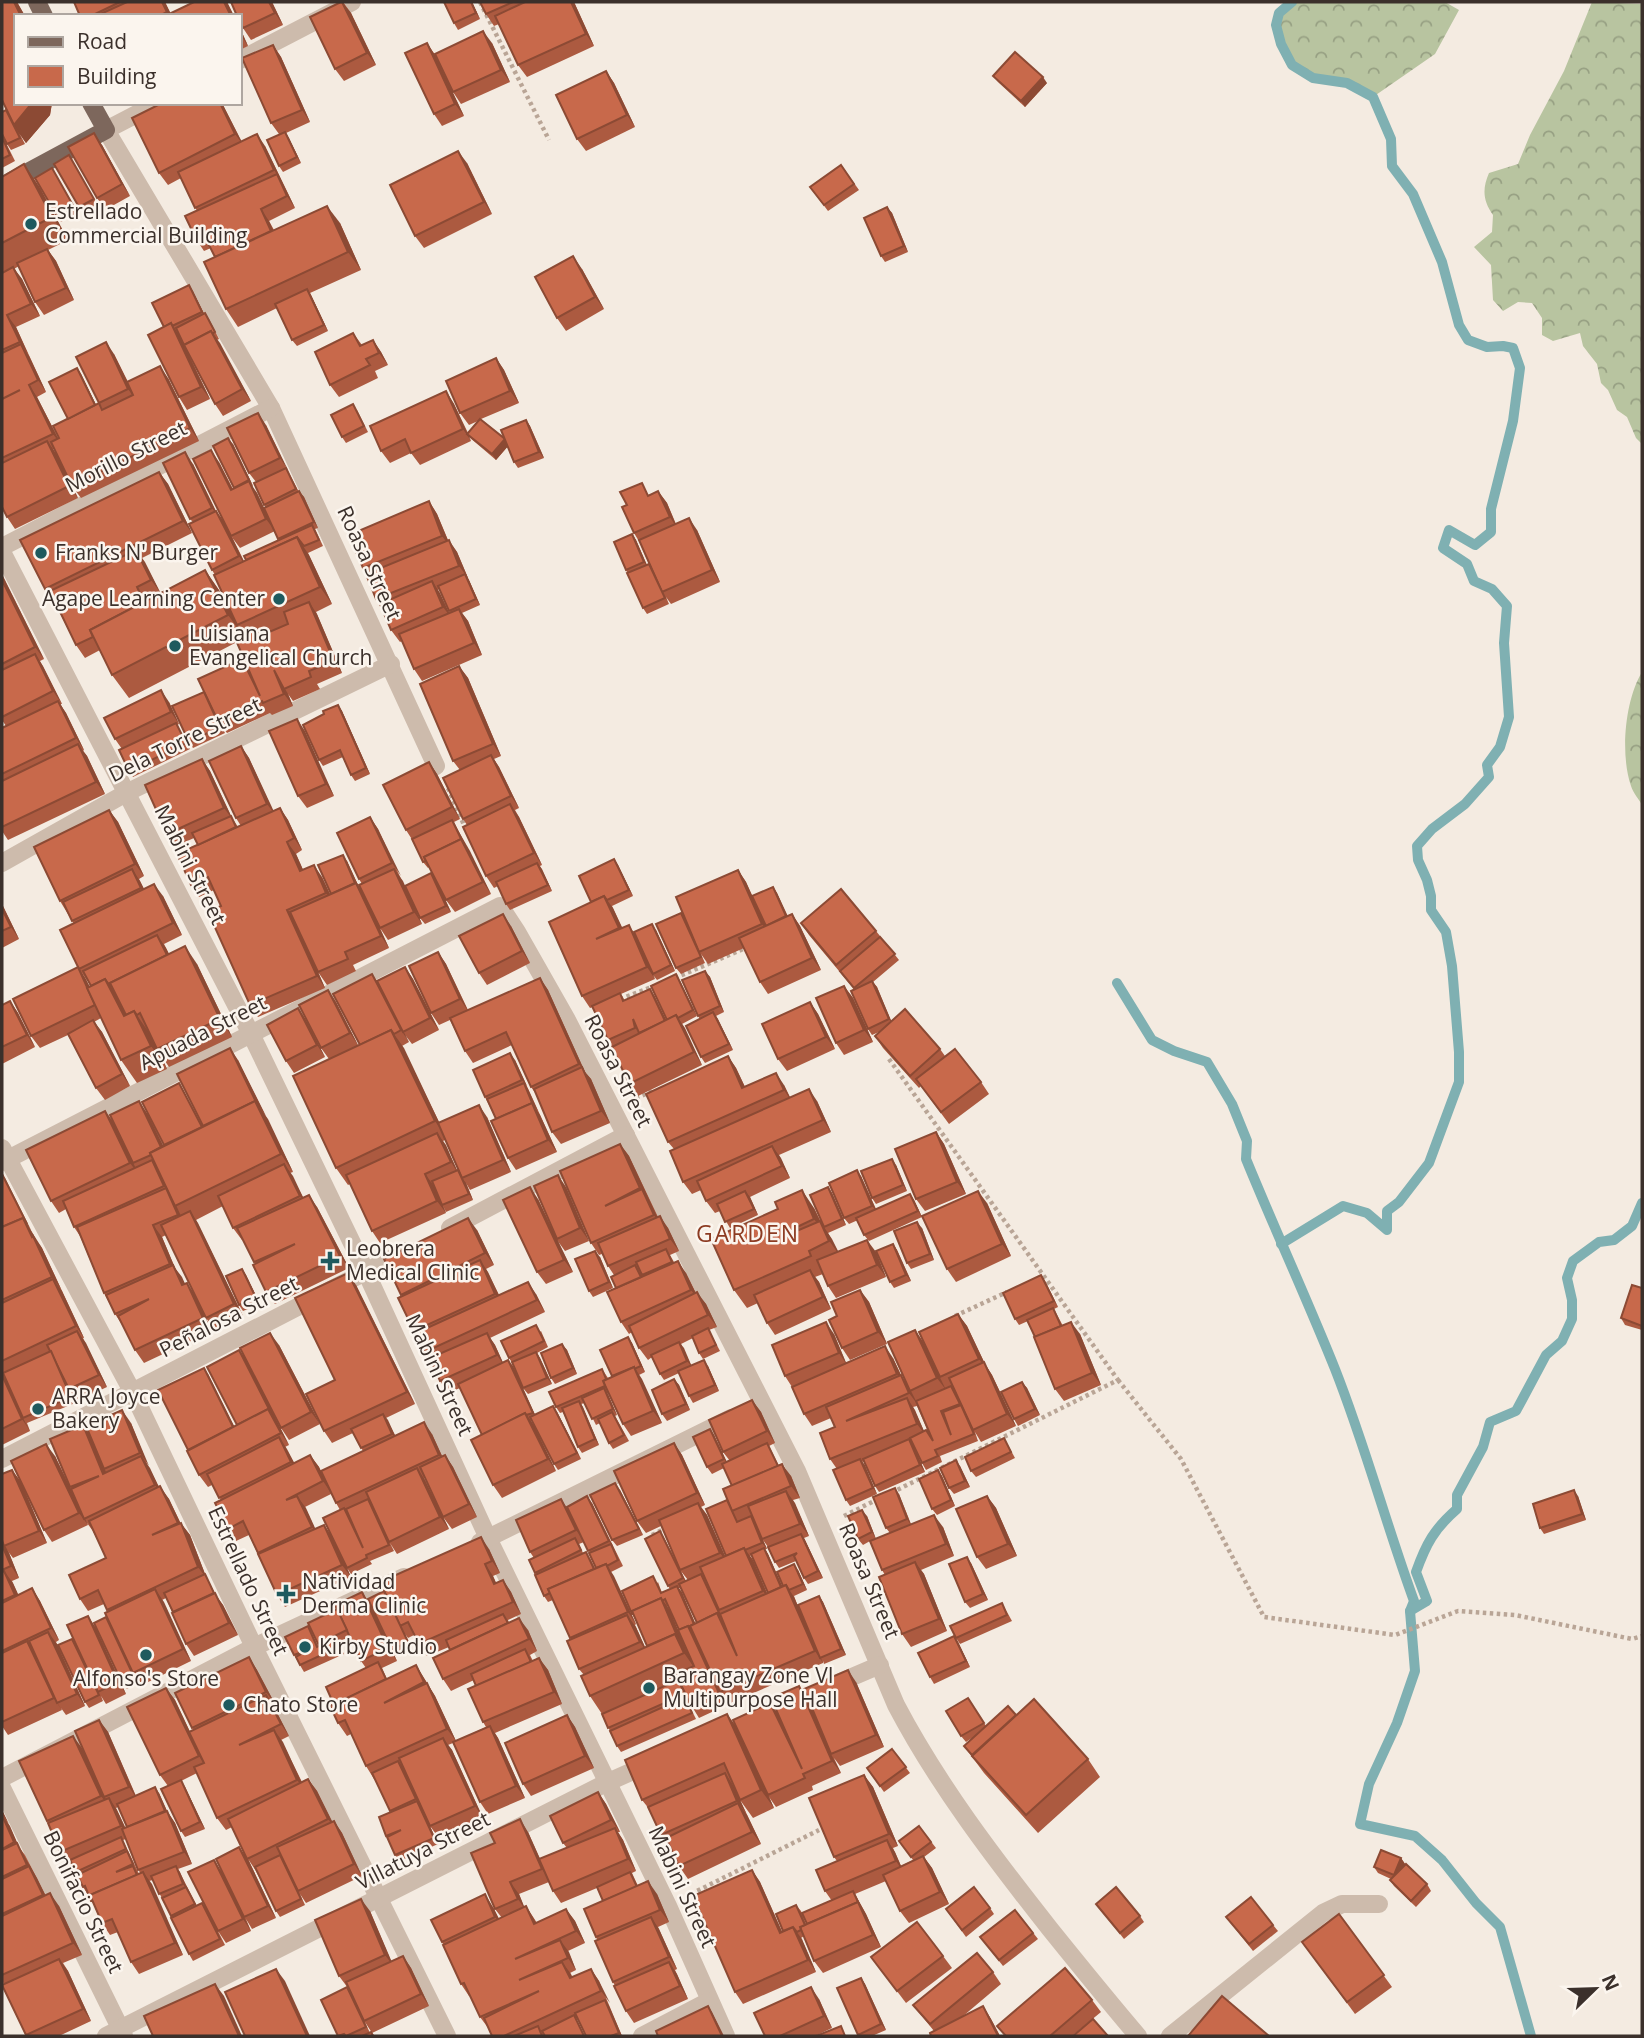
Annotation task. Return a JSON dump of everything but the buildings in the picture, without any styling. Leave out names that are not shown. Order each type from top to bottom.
[{"type":"main road","name":"Roasa Street","points":[[92,105],[106,130]]},
{"type":"main road","points":[[2,186],[106,130]]},
{"type":"street","points":[[242,60],[352,2]]},
{"type":"street","points":[[106,130],[154,105]]},
{"type":"street","name":"Roasa Street","points":[[106,130],[271,408],[436,766]]},
{"type":"street","name":"Morillo Street","points":[[2,550],[271,408]]},
{"type":"street","name":"Mabini Street","points":[[2,550],[251,1034],[366,1272],[488,1538],[668,1906],[726,2036]]},
{"type":"street","name":"Dela Torre Street","points":[[2,863],[128,792],[391,664]]},
{"type":"street","name":"Roasa Street","points":[[500,906],[561,1009],[797,1471],[911,1733],[944,1786],[1004,1871],[1138,2036]]},
{"type":"street","name":"Apuada Street","points":[[4,1157],[500,906]]},
{"type":"street","name":"Peñalosa Street","points":[[2,1459],[626,1135]]},
{"type":"street","name":"Estrellado Street","points":[[4,1157],[133,1393],[377,1900],[447,2036]]},
{"type":"street","points":[[464,1549],[762,1402]]},
{"type":"street","points":[[2,1778],[254,1647],[414,1572]]},
{"type":"street","points":[[817,1692],[880,1665]]},
{"type":"street","name":"Villatuya Street","points":[[117,2034],[607,1783],[668,1756]]},
{"type":"street","name":"Bonifacio Street","points":[[2,1788],[117,2034]]},
{"type":"street","points":[[1170,2036],[1323,1913],[1342,1904],[1379,1904]]},
{"type":"street","points":[[642,2036],[709,2001]]},
{"type":"path","points":[[480,2],[549,140]]},
{"type":"path","points":[[436,766],[472,844]]},
{"type":"path","points":[[668,981],[755,944]]},
{"type":"path","points":[[617,1000],[655,986]]},
{"type":"path","points":[[889,1059],[1118,1380],[1181,1459],[1264,1617],[1395,1635],[1458,1611],[1516,1615],[1632,1639],[1642,1636]]},
{"type":"path","points":[[612,1108],[661,1088]]},
{"type":"path","points":[[1032,1282],[1044,1276]]},
{"type":"path","points":[[946,1320],[1020,1287]]},
{"type":"path","points":[[821,1527],[1118,1380]]},
{"type":"path","points":[[652,1535],[676,1524]]},
{"type":"path","points":[[668,1906],[819,1830]]},
{"type":"green space","points":[[1292,2],[1445,2],[1459,10],[1435,54],[1373,97],[1347,83],[1313,78],[1292,65],[1281,44],[1276,25],[1279,13]]},
{"type":"green space","points":[[1592,2],[1642,4],[1642,444],[1636,438],[1627,417],[1617,410],[1608,390],[1601,383],[1597,364],[1583,346],[1580,333],[1553,341],[1542,335],[1542,318],[1532,303],[1518,302],[1503,311],[1493,300],[1491,265],[1474,247],[1492,232],[1493,215],[1485,195],[1489,173],[1518,164],[1530,135],[1564,71]]},
{"type":"green space","points":[[1642,672],[1642,805],[1631,786],[1625,743],[1628,712]]},
{"type":"waterway","points":[[1281,1244],[1343,1206],[1367,1213],[1387,1230],[1387,1211],[1399,1202],[1429,1163],[1459,1082],[1452,966],[1446,932],[1431,910],[1431,896],[1418,860],[1417,846],[1432,829],[1465,804],[1489,777],[1487,765],[1500,747],[1509,717],[1504,643],[1507,606],[1492,589],[1474,581],[1467,564],[1443,548],[1449,530],[1475,545],[1491,532],[1491,509],[1513,421],[1520,368],[1513,348],[1487,347],[1468,340],[1459,325],[1442,262],[1413,194],[1392,166],[1391,139],[1373,97],[1347,83],[1313,78],[1292,65],[1281,44],[1276,25],[1279,13],[1292,2]]},
{"type":"waterway","points":[[1117,983],[1152,1040],[1207,1062],[1232,1104],[1247,1141],[1246,1159],[1346,1398],[1414,1601],[1410,1611],[1415,1671],[1397,1723],[1369,1784],[1360,1824],[1415,1836],[1442,1860],[1476,1903],[1500,1927],[1531,2036]]},
{"type":"waterway","points":[[1410,1611],[1427,1601],[1416,1572],[1432,1538],[1442,1523],[1457,1509],[1457,1495],[1483,1447],[1490,1422],[1516,1411],[1546,1355],[1562,1341],[1572,1319],[1572,1300],[1567,1278],[1573,1261],[1599,1242],[1614,1240],[1632,1226],[1642,1203]]},
{"type":"place","name":"Estrellado Commercial Building","points":[[31,224]]},
{"type":"place","name":"Franks N' Burger","points":[[41,553]]},
{"type":"place","name":"Agape Learning Center","points":[[279,599]]},
{"type":"place","name":"Luisiana Evangelical Church","points":[[175,646]]},
{"type":"place","name":"Leobrera Medical Clinic","points":[[330,1261]]},
{"type":"place","name":"ARRA Joyce Bakery","points":[[38,1409]]},
{"type":"place","name":"Natividad Derma Clinic","points":[[286,1594]]},
{"type":"place","name":"Kirby Studio","points":[[305,1647]]},
{"type":"place","name":"Alfonso's Store","points":[[146,1655]]},
{"type":"place","name":"Barangay Zone VI Multipurpose Hall","points":[[649,1688]]},
{"type":"place","name":"Chato Store","points":[[229,1705]]},
{"type":"district","name":"GARDEN","points":[[748,1234]]}]
